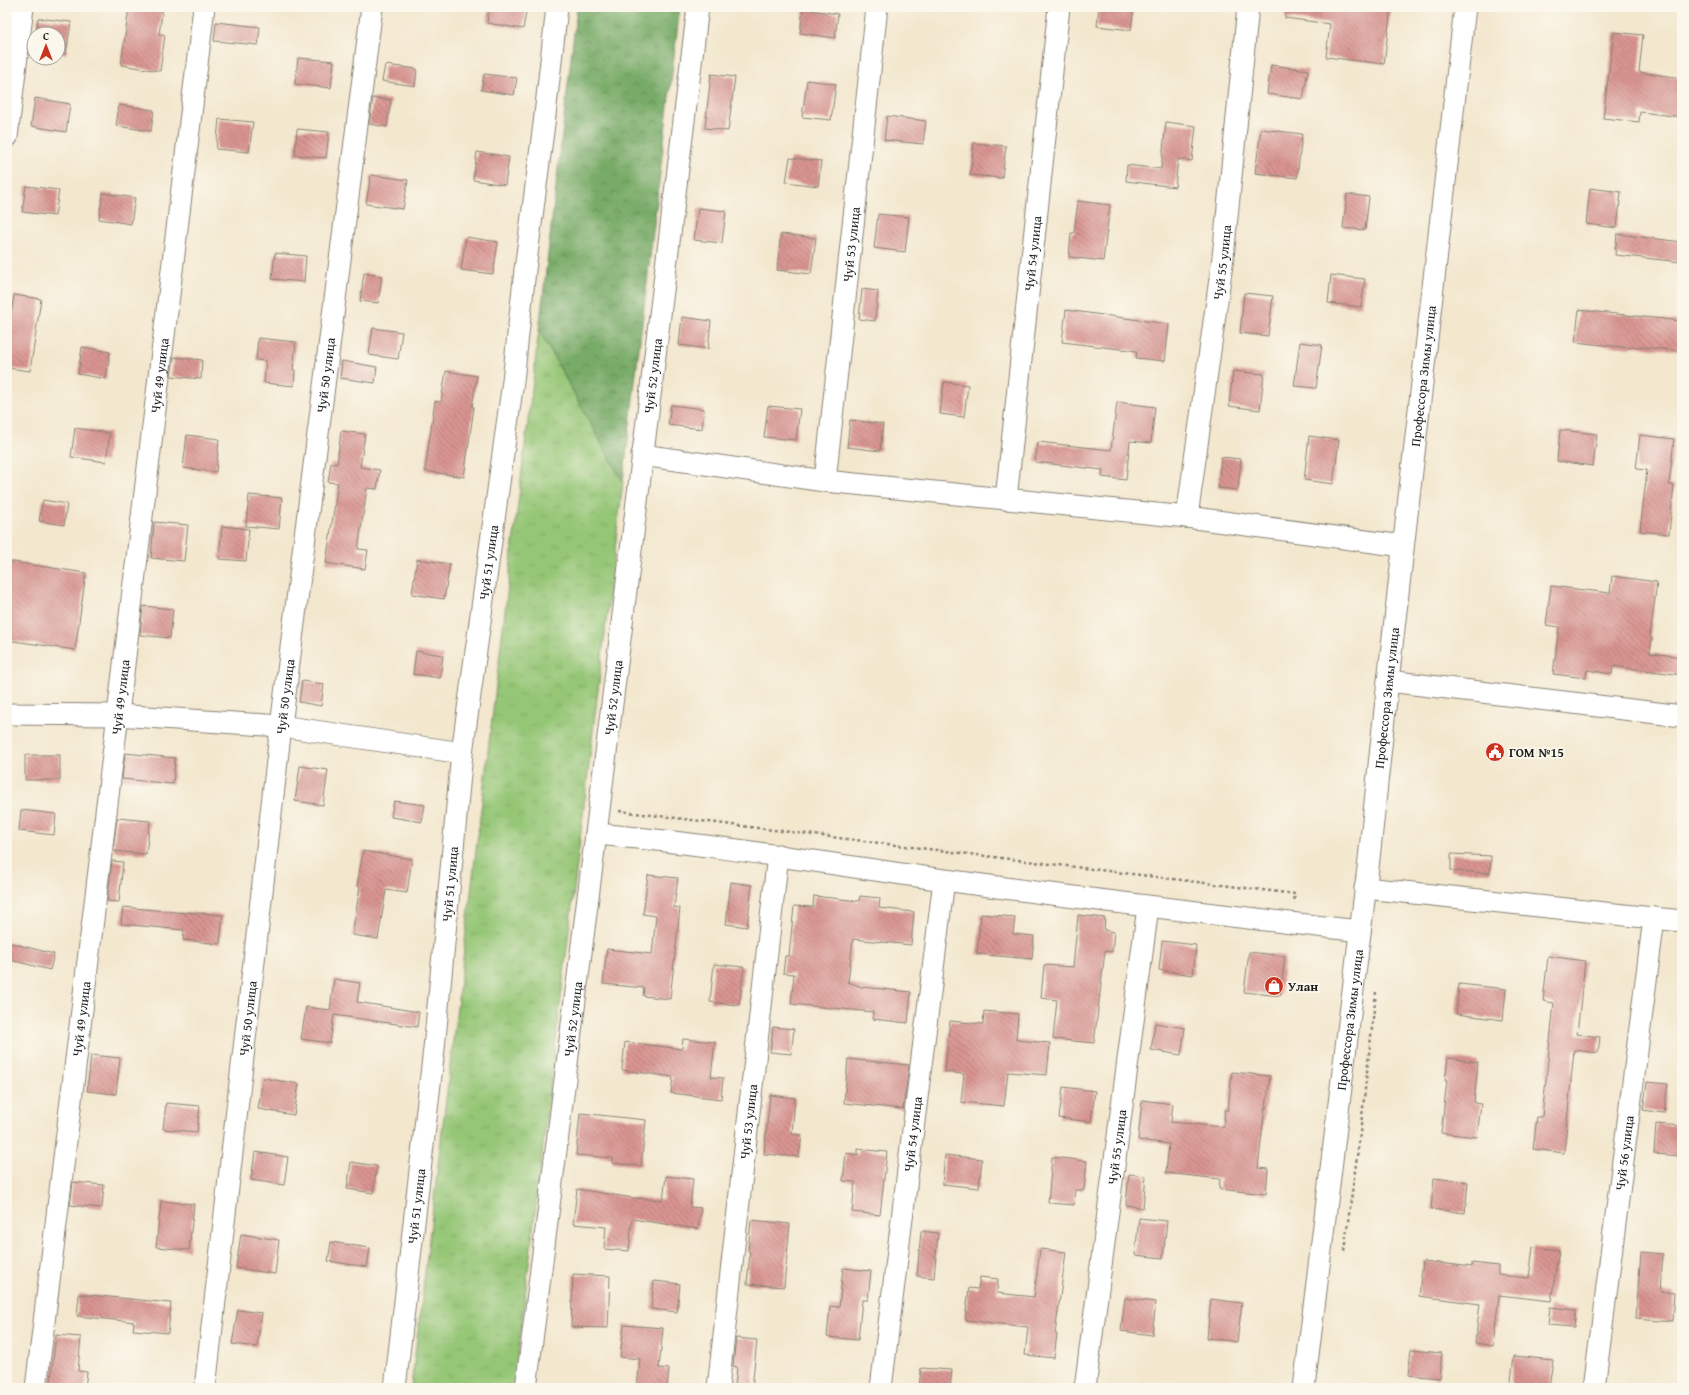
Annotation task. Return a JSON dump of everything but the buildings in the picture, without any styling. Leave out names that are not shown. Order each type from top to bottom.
[{"type":"street","points":[[7,137],[23,7]]},
{"type":"street","name":"Чуй 49 улица","points":[[36,1388],[204,7]]},
{"type":"street","name":"Чуй 50 улица","points":[[205,1388],[281,726],[372,7]]},
{"type":"street","name":"Чуй 51 улица","points":[[395,1388],[434,1049],[462,753],[514,381],[525,270],[544,124],[557,7]]},
{"type":"street","name":"Чуй 52 улица","points":[[526,1388],[698,7]]},
{"type":"street","name":"Чуй 53 улица","points":[[825,481],[877,7]]},
{"type":"street","name":"Чуй 54 улица","points":[[1006,499],[1059,7]]},
{"type":"street","name":"Чуй 55 улица","points":[[1187,517],[1223,257],[1248,7]]},
{"type":"street","name":"Профессора Зимы улица","points":[[1304,1388],[1360,931],[1465,7]]},
{"type":"street","points":[[642,455],[825,481],[1187,517],[1403,546]]},
{"type":"street","points":[[1388,681],[1682,716]]},
{"type":"street","points":[[7,714],[117,714],[281,726],[462,753]]},
{"type":"street","points":[[596,834],[778,855],[944,880],[1148,907],[1360,931]]},
{"type":"street","name":"Чуй 53 улица","points":[[718,1388],[778,855]]},
{"type":"street","name":"Чуй 54 улица","points":[[880,1388],[944,880]]},
{"type":"street","points":[[1365,888],[1682,921]]},
{"type":"street","name":"Чуй 55 улица","points":[[1085,1388],[1148,907]]},
{"type":"street","name":"Чуй 56 улица","points":[[1594,1388],[1654,918]]},
{"type":"path","points":[[599,808],[1295,894],[1294,923]]},
{"type":"green space","points":[[577,7],[680,7],[623,482],[539,330]]},
{"type":"green space","points":[[539,330],[623,482],[514,1388],[411,1388]]},
{"type":"place","name":"ГОМ №15","points":[[1495,752]]},
{"type":"place","name":"Улан","points":[[1274,986]]}]
